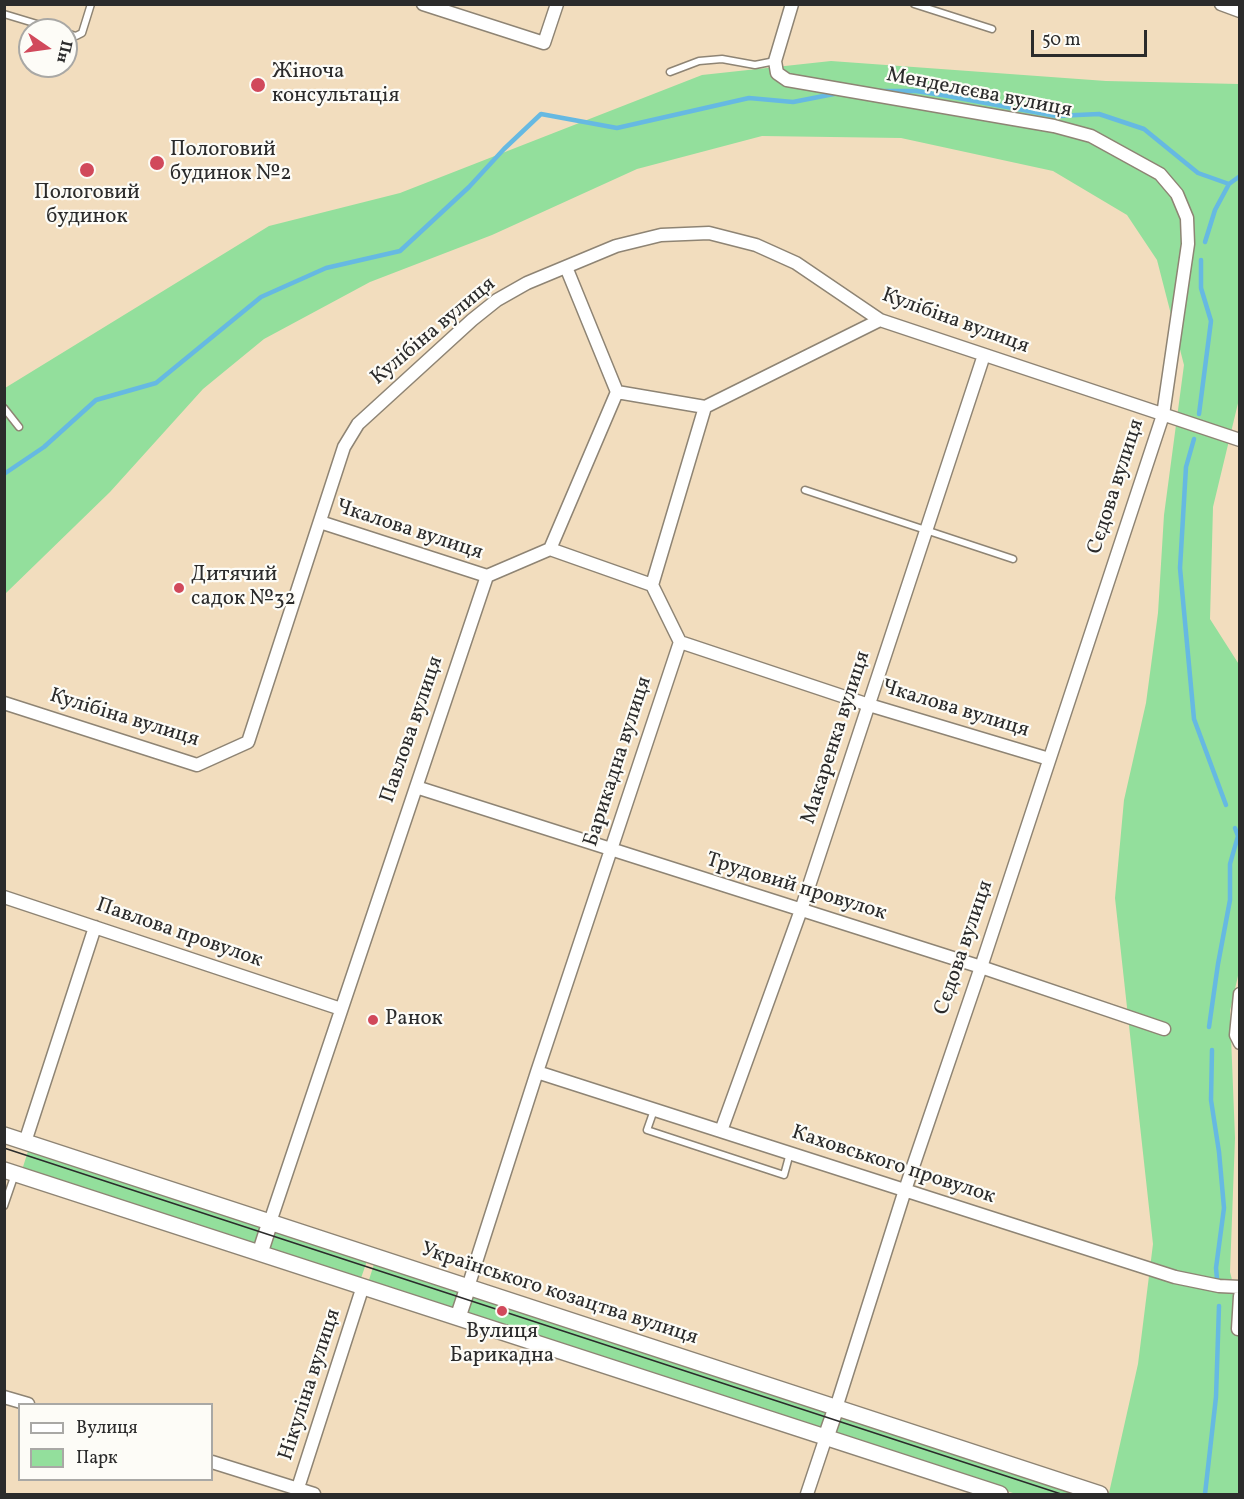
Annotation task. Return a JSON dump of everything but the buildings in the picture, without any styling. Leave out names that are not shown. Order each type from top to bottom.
[{"type":"street","points":[[423,4],[452,9],[544,43],[557,4]]},
{"type":"street","points":[[775,61],[792,4]]},
{"type":"street","points":[[1221,4],[1239,10]]},
{"type":"street","name":"Менделєєва вулиця","points":[[775,61],[777,73],[787,80],[1054,126],[1090,136],[1138,160],[1160,174],[1177,194],[1187,218],[1188,244],[1163,415]]},
{"type":"street","name":"Кулібіна вулиця","points":[[4,703],[197,765],[248,742],[344,447],[358,424],[497,300],[527,283],[616,246],[661,236],[709,233],[756,245],[796,262],[880,320],[1239,440]]},
{"type":"street","points":[[550,549],[617,392],[566,267]]},
{"type":"street","points":[[617,392],[705,407],[880,320]]},
{"type":"street","name":"Макаренка вулиця","points":[[721,1131],[801,910],[984,355]]},
{"type":"street","points":[[680,642],[652,585],[705,407]]},
{"type":"street","name":"Сєдова вулиця","points":[[807,1494],[904,1190],[981,967],[1163,415]]},
{"type":"street","name":"Чкалова вулиця","points":[[320,522],[487,576]]},
{"type":"street","points":[[487,576],[550,549],[652,585]]},
{"type":"street","name":"Павлова вулиця","points":[[260,1253],[487,576]]},
{"type":"street","name":"Чкалова вулиця","points":[[680,642],[868,705],[1049,759]]},
{"type":"street","name":"Барикадна вулиця","points":[[458,1317],[680,642]]},
{"type":"street","name":"Трудовий провулок","points":[[416,787],[981,967],[1164,1029]]},
{"type":"street","name":"Павлова провулок","points":[[4,897],[341,1009]]},
{"type":"street","points":[[25,1142],[95,927]]},
{"type":"street","points":[[1239,994],[1236,1035],[1239,1043]]},
{"type":"street","name":"Каховського провулок","points":[[537,1072],[1175,1277],[1219,1286],[1239,1287]]},
{"type":"street","name":"Українського козацтва вулиця","points":[[4,1135],[1100,1494]]},
{"type":"street","points":[[10,1171],[1000,1494]]},
{"type":"street","name":"Нікуліна вулиця","points":[[297,1492],[363,1286]]},
{"type":"street","points":[[1238,1329],[1239,1296]]},
{"type":"street","points":[[4,1397],[25,1403]]},
{"type":"street","points":[[213,1462],[297,1492],[314,1494]]},
{"type":"lane","points":[[78,35],[82,33],[91,4]]},
{"type":"lane","points":[[914,4],[992,29]]},
{"type":"lane","points":[[670,72],[699,61],[722,60],[755,65],[775,61]]},
{"type":"lane","points":[[4,408],[20,427]]},
{"type":"lane","points":[[805,490],[1013,559]]},
{"type":"lane","points":[[654,1109],[647,1130],[784,1174],[790,1154]]},
{"type":"lane","points":[[4,1206],[10,1171]]},
{"type":"green space","points":[[831,61],[1106,81],[1239,84],[1239,399],[1213,507],[1210,619],[1240,666],[1240,967],[1230,1011],[1235,1138],[1230,1272],[1240,1311],[1239,1494],[1109,1493],[1138,1364],[1153,1244],[1115,898],[1124,800],[1146,703],[1158,613],[1164,515],[1184,365],[1157,260],[1127,215],[1053,171],[901,138],[762,136],[637,169],[492,235],[370,282],[264,339],[203,389],[110,492],[5,594],[5,388],[269,226],[400,193],[702,75]]},
{"type":"green space","points":[[29,1148],[264,1225],[257,1248],[22,1170]]},
{"type":"green space","points":[[272,1227],[368,1258],[360,1281],[265,1250]]},
{"type":"green space","points":[[375,1261],[463,1290],[456,1312],[368,1283]]},
{"type":"green space","points":[[471,1293],[829,1410],[822,1432],[464,1315]]},
{"type":"green space","points":[[838,1413],[1087,1494],[1016,1494],[832,1434]]},
{"type":"waterway","points":[[880,91],[916,91],[1056,116],[1099,114],[1144,129],[1198,173],[1229,184]]},
{"type":"waterway","points":[[4,474],[44,447],[96,400],[156,383],[261,297],[326,268],[400,251],[469,187],[541,114],[617,128],[749,98],[793,102],[839,93]]},
{"type":"waterway","points":[[1205,242],[1215,210],[1229,184],[1240,176]]},
{"type":"waterway","points":[[1199,414],[1211,321],[1201,288],[1201,260]]},
{"type":"waterway","points":[[1194,439],[1186,467],[1180,568],[1194,719],[1226,805]]},
{"type":"waterway","points":[[1209,1027],[1230,900],[1230,864],[1238,836],[1235,828]]},
{"type":"waterway","points":[[1212,1050],[1211,1100],[1224,1208],[1216,1268],[1217,1279]]},
{"type":"waterway","points":[[1205,1494],[1216,1397],[1219,1306]]},
{"type":"tram line","points":[[4,1148],[1061,1494]]},
{"type":"place","name":"Жіноча консультація","points":[[258,85]]},
{"type":"place","name":"Пологовий будинок №2","points":[[157,163]]},
{"type":"place","name":"Пологовий будинок","points":[[87,170]]},
{"type":"place","name":"Дитячий садок №32","points":[[179,588]]},
{"type":"place","name":"Ранок","points":[[373,1020]]},
{"type":"place","name":"Вулиця Барикадна","points":[[502,1311]]}]
